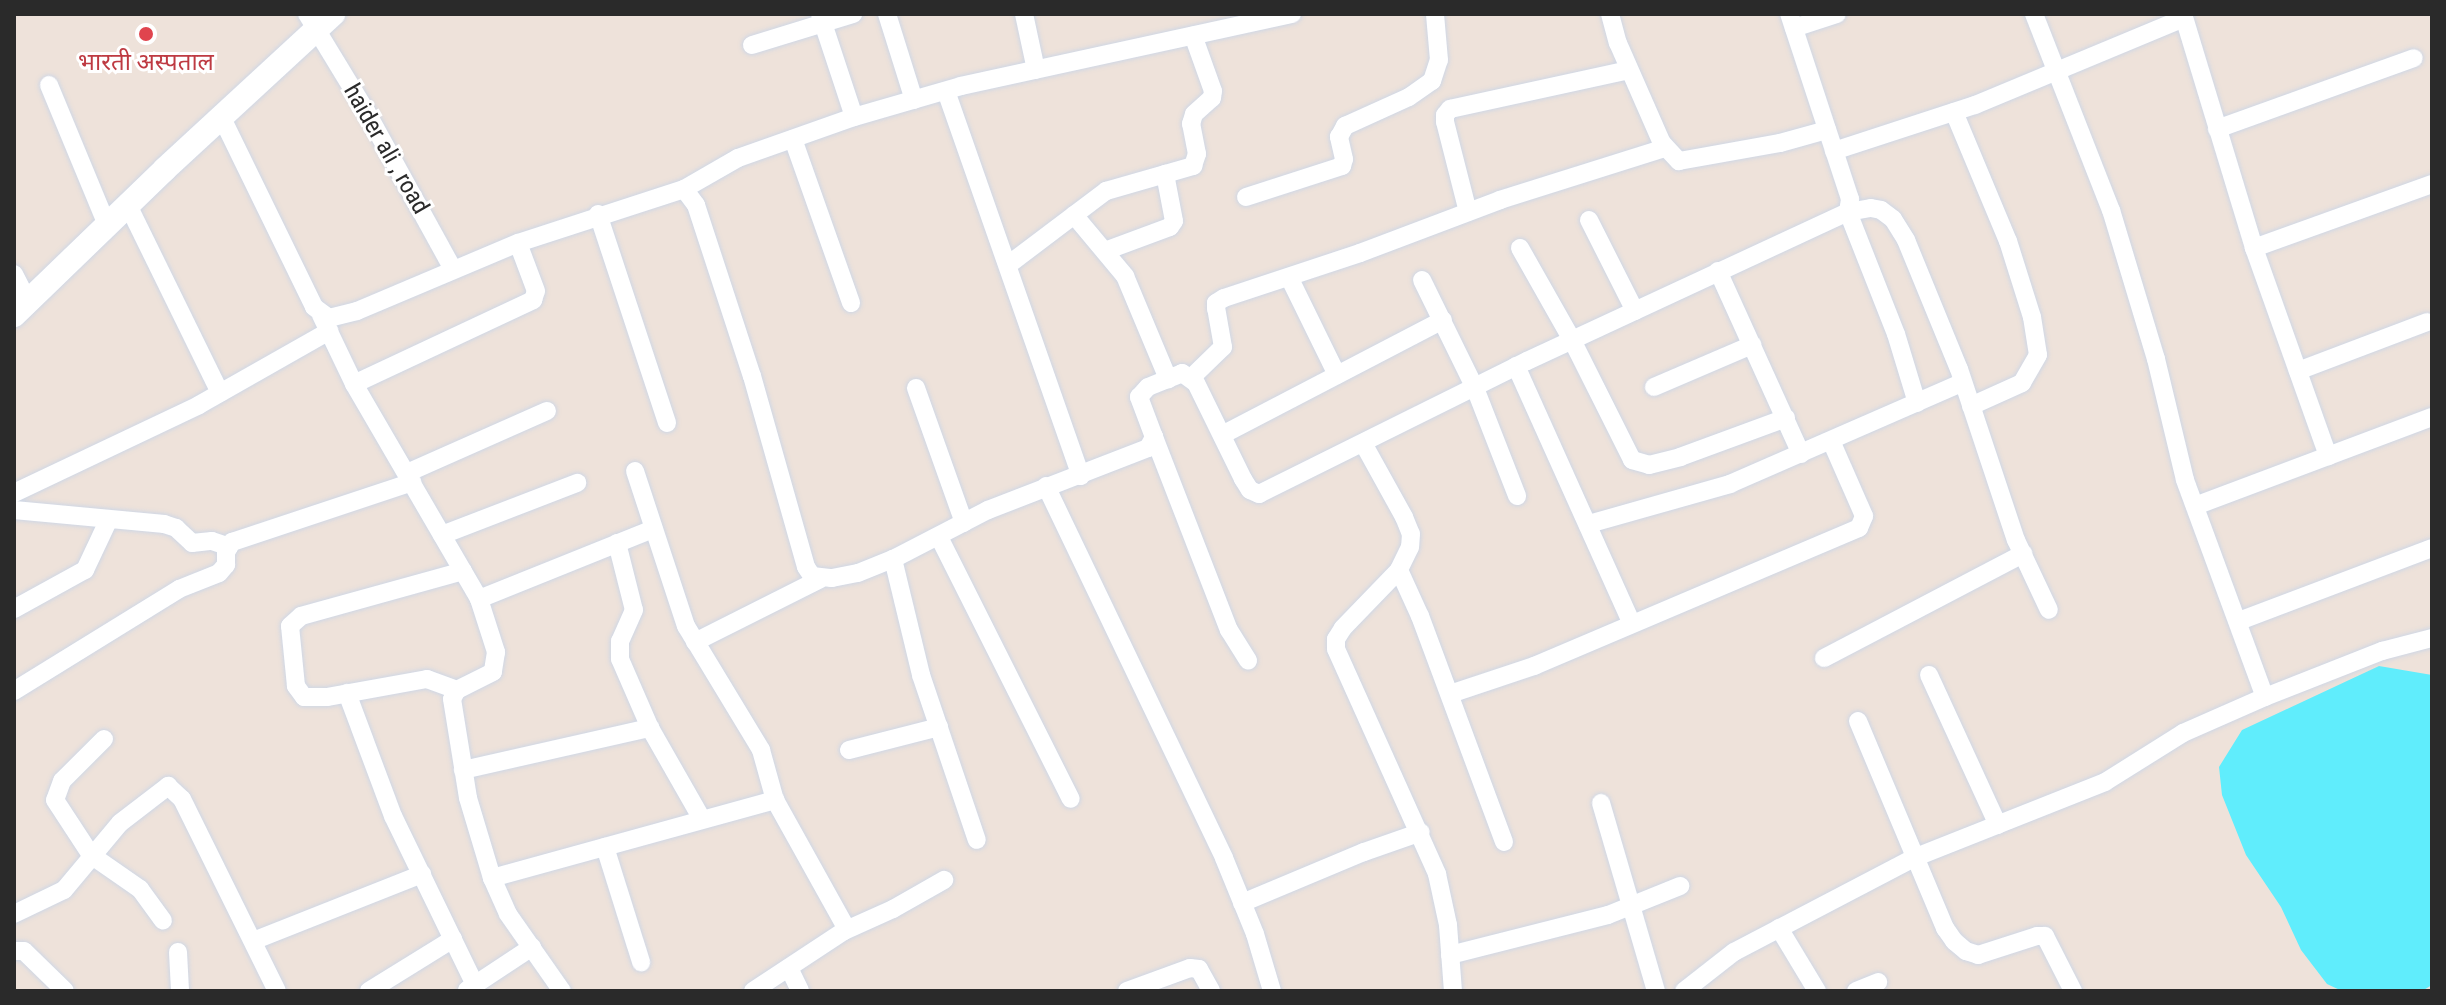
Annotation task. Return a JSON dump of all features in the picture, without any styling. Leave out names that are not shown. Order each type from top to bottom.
[{"type":"main road","points":[[21,308],[318,19]]},
{"type":"street","points":[[752,45],[821,19],[853,14]]},
{"type":"street","points":[[887,14],[914,100]]},
{"type":"street","points":[[1024,14],[1036,70]]},
{"type":"street","points":[[14,493],[220,393],[337,317],[518,243],[598,214],[684,189],[738,158],[854,117],[946,91],[1292,14]]},
{"type":"street","points":[[1246,197],[1342,166],[1344,159],[1339,137],[1345,126],[1424,89],[1432,81],[1439,60],[1435,14]]},
{"type":"street","points":[[1610,14],[1629,70],[1665,148],[1679,161],[1780,143],[1827,130]]},
{"type":"street","points":[[1837,14],[1792,21],[1850,199],[1848,212],[1896,334],[1917,403]]},
{"type":"street","points":[[2034,14],[2060,72],[2111,210],[2195,506],[2265,697]]},
{"type":"street","points":[[1834,151],[1954,112],[2060,72],[2184,16],[2254,248],[2328,456]]},
{"type":"street","name":"haider ali , road","points":[[318,19],[453,269]]},
{"type":"street","points":[[821,19],[854,117]]},
{"type":"street","points":[[1008,265],[1106,191],[1186,169],[1196,161],[1191,124],[1194,114],[1212,98],[1211,84],[1193,35]]},
{"type":"street","points":[[2217,129],[2414,58]]},
{"type":"street","points":[[1468,212],[1445,122],[1445,115],[1450,109],[1629,70]]},
{"type":"street","points":[[49,85],[107,225]]},
{"type":"street","points":[[946,91],[1081,476]]},
{"type":"street","points":[[1954,112],[2008,241],[2032,317],[2038,355],[2022,383],[1971,406]]},
{"type":"street","points":[[221,116],[354,384],[479,599],[496,652],[493,672],[457,690],[452,699],[463,770],[492,878],[508,914],[562,991]]},
{"type":"street","points":[[793,139],[851,303]]},
{"type":"street","points":[[1192,377],[1223,347],[1216,303],[1468,212],[1665,148]]},
{"type":"street","points":[[1105,251],[1170,227],[1174,221],[1165,174]]},
{"type":"street","points":[[2254,248],[2432,184]]},
{"type":"street","points":[[684,189],[696,205],[752,376],[806,567],[812,576],[820,579]]},
{"type":"street","points":[[128,205],[220,393]]},
{"type":"street","points":[[1248,661],[1229,630],[1139,397],[1148,387],[1182,373],[1192,377],[1250,490],[1259,494],[1516,366],[1718,271],[1848,212],[1871,208],[1893,219],[1906,240],[1963,382],[2023,554],[2049,610]]},
{"type":"street","points":[[598,214],[667,423]]},
{"type":"street","points":[[1074,215],[1125,276],[1168,379]]},
{"type":"street","points":[[1589,220],[1635,311]]},
{"type":"street","points":[[354,384],[533,300],[536,291],[518,243]]},
{"type":"street","points":[[1520,248],[1572,340],[1627,454],[1642,465],[1680,457],[1786,418]]},
{"type":"street","points":[[1718,271],[1801,454]]},
{"type":"street","points":[[14,274],[21,308]]},
{"type":"street","points":[[1289,277],[1337,375]]},
{"type":"street","points":[[1422,280],[1475,388],[1517,496]]},
{"type":"street","points":[[1222,435],[1443,320]]},
{"type":"street","points":[[2298,371],[2427,322]]},
{"type":"street","points":[[1654,387],[1752,345]]},
{"type":"street","points":[[1516,366],[1631,622]]},
{"type":"street","points":[[1589,524],[1730,484],[1963,382]]},
{"type":"street","points":[[916,388],[964,523]]},
{"type":"street","points":[[14,510],[164,524],[176,528],[188,541],[212,541],[229,547],[257,531],[410,478],[547,411]]},
{"type":"street","points":[[2195,506],[2432,417]]},
{"type":"street","points":[[695,642],[820,579],[858,573],[1046,486],[1081,476],[1148,448],[1154,437]]},
{"type":"street","points":[[1450,694],[1534,666],[1631,622],[1859,528],[1864,523],[1864,516],[1831,441]]},
{"type":"street","points":[[1363,443],[1411,534],[1399,570],[1343,628],[1336,639],[1336,649],[1395,783],[1421,832],[1437,874],[1453,991]]},
{"type":"street","points":[[635,471],[695,642],[761,750],[775,800],[844,924],[844,931]]},
{"type":"street","points":[[442,535],[577,483]]},
{"type":"street","points":[[1046,486],[1136,669],[1242,903],[1272,991]]},
{"type":"street","points":[[14,609],[85,570],[109,519]]},
{"type":"street","points":[[479,599],[653,529]]},
{"type":"street","points":[[939,537],[1071,799]]},
{"type":"street","points":[[617,543],[634,610],[620,641],[620,659],[650,728],[702,819]]},
{"type":"street","points":[[14,691],[179,589],[219,573],[226,565],[229,547]]},
{"type":"street","points":[[2239,621],[2432,548]]},
{"type":"street","points":[[1824,658],[2023,554]]},
{"type":"street","points":[[893,559],[921,675],[977,840]]},
{"type":"street","points":[[1399,570],[1450,694],[1504,842]]},
{"type":"street","points":[[457,690],[427,679],[314,698],[298,693],[290,636],[293,619],[463,571]]},
{"type":"street","points":[[1684,991],[1734,952],[1916,857],[2105,782],[2183,733],[2265,697],[2382,651],[2432,638]]},
{"type":"street","points":[[1929,675],[1998,825]]},
{"type":"street","points":[[347,693],[393,816],[453,939],[470,988],[532,947]]},
{"type":"street","points":[[1858,721],[1954,941],[1966,951],[1978,955],[2045,936],[2073,991]]},
{"type":"street","points":[[849,750],[939,727]]},
{"type":"street","points":[[463,770],[650,728]]},
{"type":"street","points":[[104,739],[56,791],[57,807],[91,855],[140,889],[163,921]]},
{"type":"street","points":[[14,914],[64,890],[120,823],[168,786],[174,789],[277,991]]},
{"type":"street","points":[[492,878],[775,800]]},
{"type":"street","points":[[1601,803],[1656,991]]},
{"type":"street","points":[[1242,903],[1364,852],[1421,832]]},
{"type":"street","points":[[605,847],[641,962]]},
{"type":"street","points":[[253,941],[422,874]]},
{"type":"street","points":[[753,991],[844,931],[893,909],[944,880]]},
{"type":"street","points":[[1450,955],[1633,906],[1680,886]]},
{"type":"street","points":[[1779,928],[1817,991]]},
{"type":"street","points":[[369,991],[453,939]]},
{"type":"street","points":[[14,951],[24,951],[65,991]]},
{"type":"street","points":[[178,952],[180,991]]},
{"type":"street","points":[[789,968],[800,991]]},
{"type":"street","points":[[1127,991],[1190,968],[1199,969],[1211,991]]},
{"type":"street","points":[[1856,991],[1878,982]]},
{"type":"water","points":[[2379,666],[2432,675],[2432,985],[2422,991],[2342,991],[2327,984],[2301,950],[2281,907],[2246,855],[2222,795],[2219,767],[2242,730]]},
{"type":"place","name":"भारती अस्पताल","points":[[146,34]]}]
